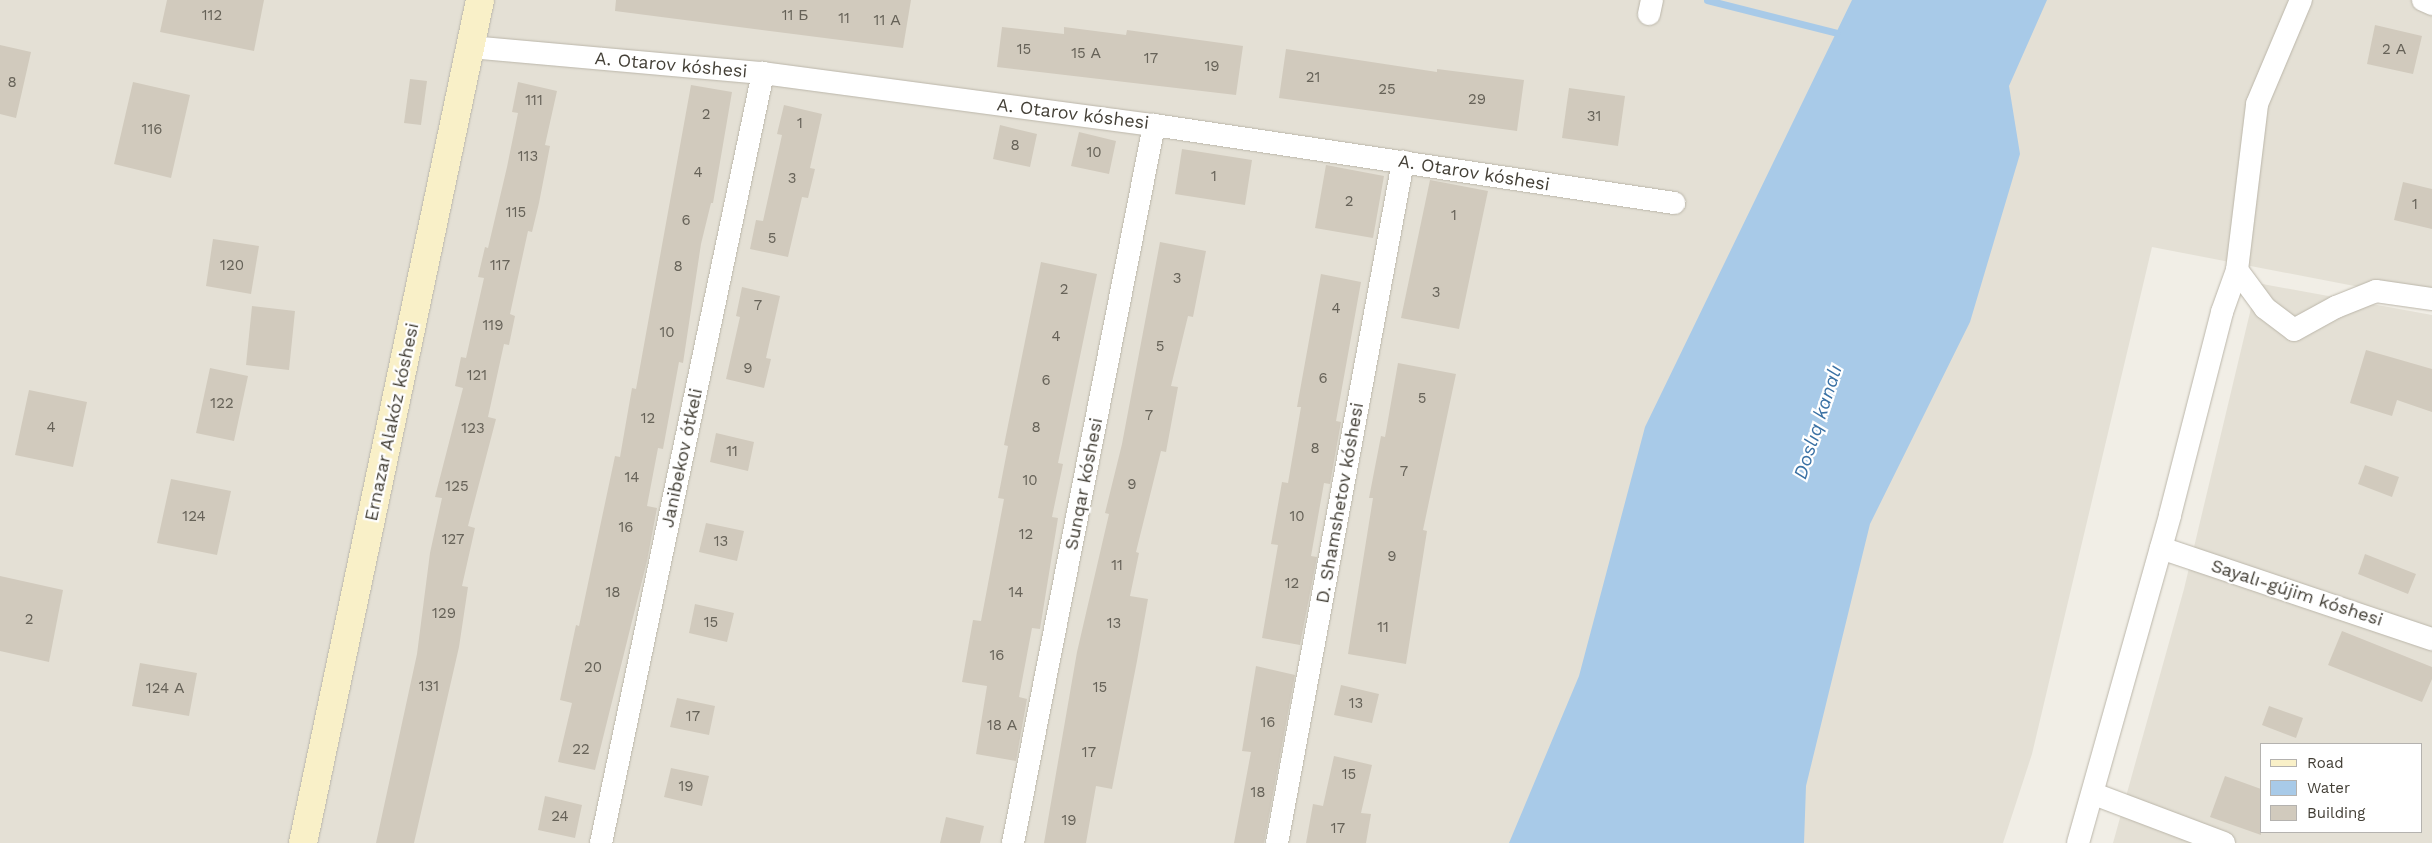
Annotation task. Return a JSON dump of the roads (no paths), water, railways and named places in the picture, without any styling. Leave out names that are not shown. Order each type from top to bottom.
[{"type":"main road","name":"Ernazar Alakóz kóshesi","points":[[303,843],[480,0]]},
{"type":"street","points":[[2078,843],[2094,794],[2161,548],[2222,312],[2237,270],[2257,104],[2301,0]]},
{"type":"street","points":[[2423,0],[2432,4]]},
{"type":"street","name":"A. Otarov kóshesi","points":[[470,47],[763,74],[1154,125],[1674,203]]},
{"type":"street","name":"Janibekov ótkeli","points":[[601,843],[763,74]]},
{"type":"street","name":"Sunqar kóshesi","points":[[1013,843],[1154,125]]},
{"type":"street","name":"D. Shamshetov kóshesi","points":[[1277,843],[1403,162]]},
{"type":"street","points":[[2237,270],[2265,308],[2294,330],[2336,307],[2376,291],[2432,299]]},
{"type":"street","name":"Sayalı-gújim kóshesi","points":[[2161,548],[2432,639]]},
{"type":"street","points":[[2094,794],[2224,843]]},
{"type":"water","name":"Doslıq kanalı","points":[[1852,0],[2047,0],[2009,86],[2020,154],[1970,322],[1870,524],[1806,786],[1804,843],[1509,843],[1579,676],[1645,427]]},
{"type":"waterway","points":[[1707,0],[1837,33]]}]
